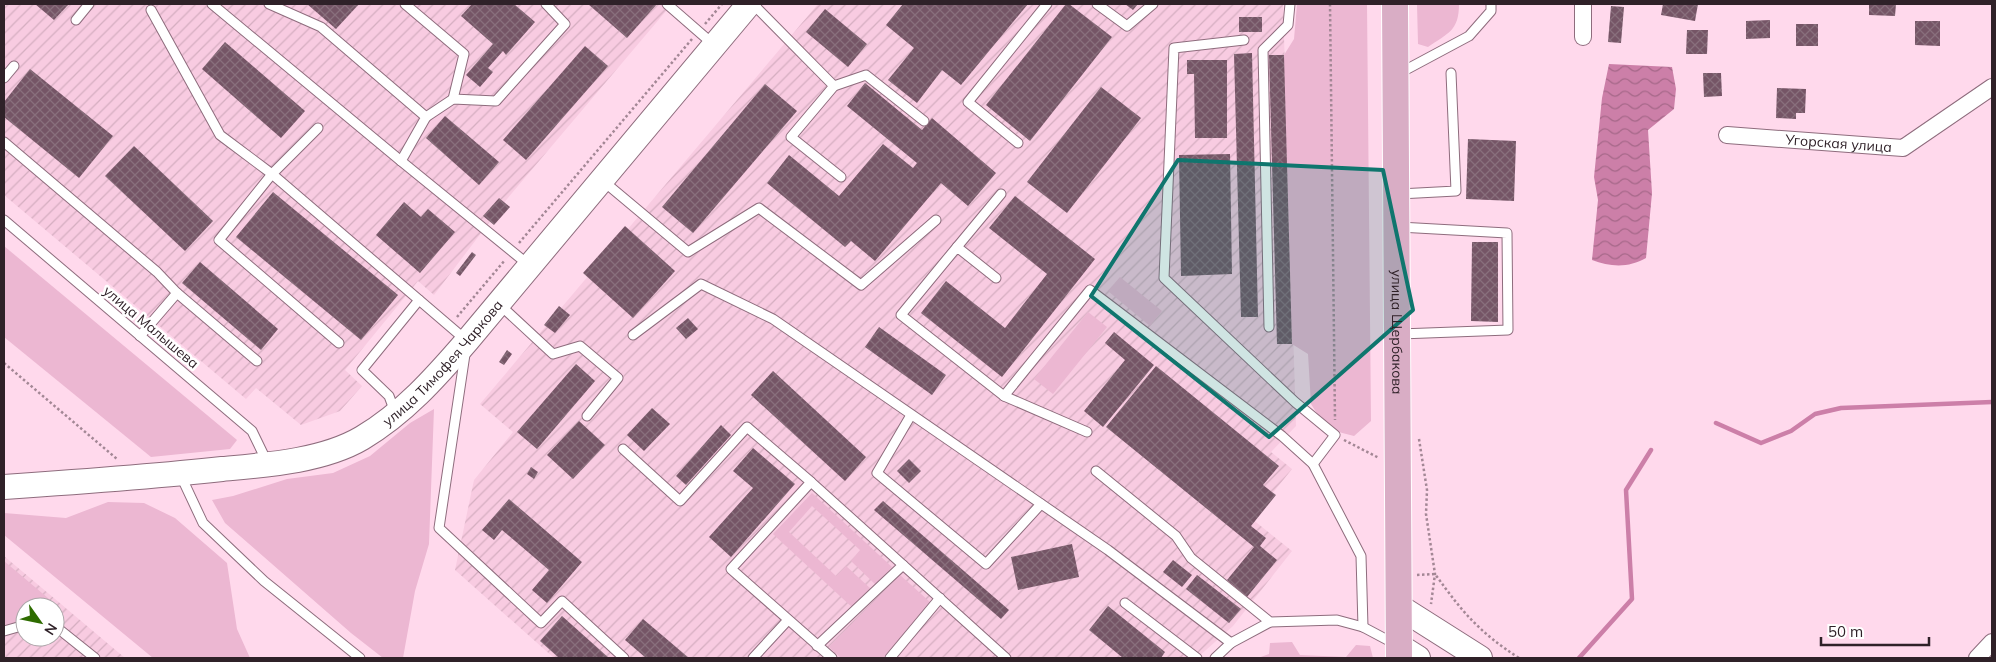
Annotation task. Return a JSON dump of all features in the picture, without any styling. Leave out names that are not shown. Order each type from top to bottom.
[{"type":"main road","name":"улица Тимофея Чаркова","points":[[4,487],[180,474],[269,464],[317,456],[360,440],[396,416],[429,384],[458,334],[498,304],[530,266],[602,180],[706,38],[751,4]]},
{"type":"main road","name":"улица Щербакова","points":[[1395,4],[1398,606],[1406,654]]},
{"type":"main road","points":[[1398,606],[1480,658]]},
{"type":"street","points":[[1583,4],[1583,37]]},
{"type":"street","name":"Угорская улица","points":[[1727,135],[1903,148],[1992,87]]},
{"type":"street","points":[[1977,658],[1992,642]]},
{"type":"lane","points":[[76,20],[89,4]]},
{"type":"lane","points":[[212,4],[530,266]]},
{"type":"lane","points":[[269,4],[321,26],[426,118]]},
{"type":"lane","points":[[401,161],[426,118],[453,98],[464,54],[405,4]]},
{"type":"lane","points":[[453,98],[496,101],[565,24],[546,4]]},
{"type":"lane","points":[[667,4],[706,38]]},
{"type":"lane","points":[[751,4],[834,86]]},
{"type":"lane","points":[[1018,143],[968,102],[1047,4]]},
{"type":"lane","points":[[1097,4],[1127,26],[1153,4]]},
{"type":"lane","points":[[1269,327],[1263,50],[1288,25],[1290,4]]},
{"type":"lane","points":[[1396,76],[1469,36],[1491,11],[1491,4]]},
{"type":"lane","points":[[151,10],[220,135],[272,174],[458,334],[439,528],[541,623],[562,601],[624,658]]},
{"type":"lane","points":[[1244,40],[1174,48],[1164,278],[1295,402],[1335,435],[1313,464]]},
{"type":"lane","points":[[4,78],[14,66]]},
{"type":"lane","points":[[1396,194],[1456,191],[1451,73]]},
{"type":"lane","points":[[841,177],[791,137],[834,86],[866,75],[924,121]]},
{"type":"lane","points":[[318,128],[272,174],[219,240],[338,343]]},
{"type":"lane","points":[[4,142],[257,360]]},
{"type":"lane","points":[[602,180],[688,252],[759,208],[861,285],[936,220]]},
{"type":"lane","points":[[1001,194],[901,315],[1004,396],[1087,432]]},
{"type":"lane","name":"улица Малышева","points":[[4,220],[252,431],[269,464]]},
{"type":"lane","points":[[1396,227],[1507,233],[1508,320],[1508,330],[1397,334]]},
{"type":"lane","points":[[957,247],[996,278]]},
{"type":"lane","points":[[633,335],[701,284],[773,319],[1108,550],[1231,643]]},
{"type":"lane","points":[[1004,396],[1090,290],[1282,436],[1313,464],[1361,556],[1363,627]]},
{"type":"lane","points":[[140,336],[178,293]]},
{"type":"lane","points":[[396,416],[390,396],[362,370],[419,300]]},
{"type":"lane","points":[[498,304],[553,354],[580,346],[618,378],[586,416]]},
{"type":"lane","points":[[911,414],[877,473],[986,564],[1041,504]]},
{"type":"lane","points":[[624,449],[680,500],[747,427],[811,482],[1006,658]]},
{"type":"lane","points":[[1096,471],[1176,536],[1191,558],[1270,622]]},
{"type":"lane","points":[[180,474],[203,523],[264,581],[360,658]]},
{"type":"lane","points":[[811,482],[731,569],[832,658]]},
{"type":"lane","points":[[817,646],[903,565]]},
{"type":"lane","points":[[890,658],[940,598]]},
{"type":"lane","points":[[1125,603],[1197,658]]},
{"type":"lane","points":[[753,658],[788,620]]},
{"type":"lane","points":[[1215,658],[1231,643],[1270,622],[1337,620],[1363,627],[1406,654]]},
{"type":"lane","points":[[65,634],[95,658]]},
{"type":"path","points":[[458,334],[512,252],[706,38],[722,4]]},
{"type":"path","points":[[1330,4],[1335,435],[1381,459]]},
{"type":"path","points":[[4,363],[138,477]]},
{"type":"path","points":[[1419,438],[1427,490],[1426,514],[1435,574],[1428,625]]},
{"type":"path","points":[[1398,576],[1435,574]]},
{"type":"path","points":[[1435,574],[1465,616],[1491,640],[1519,658]]},
{"type":"highlighted area","points":[[1178,160],[1383,170],[1413,310],[1269,437],[1091,296]]},
{"type":"shaded area","points":[[4,4],[672,4],[507,199],[434,295],[418,281],[345,370],[362,386],[340,411],[301,425],[256,388],[246,399],[4,195]]},
{"type":"shaded area","points":[[818,4],[1283,4],[1296,426],[1271,452],[1292,469],[1252,519],[1292,551],[1233,626],[1197,658],[554,658],[455,570],[474,480],[513,432],[480,404]]},
{"type":"shaded area","points":[[1297,4],[1367,4],[1371,421],[1354,436],[1327,429],[1311,404],[1308,354],[1292,344],[1284,55],[1294,39]]},
{"type":"shaded area","points":[[1417,4],[1459,4],[1457,20],[1454,26],[1447,34],[1428,47],[1418,44]]},
{"type":"shaded area","points":[[4,246],[237,440],[230,449],[151,457],[4,337]]},
{"type":"shaded area","points":[[1120,277],[1162,311],[1150,326],[1108,291]]},
{"type":"shaded area","points":[[1088,312],[1107,327],[1053,394],[1034,379]]},
{"type":"shaded area","points":[[434,409],[429,544],[415,591],[403,658],[383,658],[351,633],[225,523],[212,500],[233,496],[287,479],[333,473],[370,456],[410,423]]},
{"type":"shaded area","points":[[812,493],[892,567],[876,585],[851,561],[860,550],[812,506],[789,532],[836,576],[846,566],[871,589],[854,609],[773,534]]},
{"type":"shaded area","points":[[108,502],[144,503],[175,518],[227,563],[237,629],[250,658],[153,658],[4,535],[4,513],[66,518]]},
{"type":"shaded area","points":[[4,556],[53,597],[15,597],[15,647],[65,647],[65,607],[125,658],[4,658]]},
{"type":"shaded area","points":[[4,561],[47,597],[15,597],[15,622],[4,625]]},
{"type":"shaded area","points":[[900,575],[930,602],[883,658],[841,658],[829,647]]},
{"type":"shaded area","points":[[1292,642],[1300,655],[1346,657],[1356,645],[1370,646],[1373,658],[1258,658],[1269,654],[1270,643]]},
{"type":"water","points":[[1609,64],[1672,67],[1676,89],[1674,109],[1648,130],[1652,193],[1646,258],[1626,265],[1606,264],[1592,260],[1598,200],[1594,177],[1602,98]]},
{"type":"building","points":[[35,4],[69,4],[54,20]]},
{"type":"building","points":[[307,4],[359,4],[336,29]]},
{"type":"building","points":[[472,4],[514,4],[535,22],[506,55],[503,51],[488,68],[493,72],[480,87],[466,75],[493,44],[461,16]]},
{"type":"building","points":[[588,4],[657,4],[627,38]]},
{"type":"building","points":[[903,4],[1028,4],[961,85],[942,70],[917,103],[888,80],[914,48],[886,25]]},
{"type":"building","points":[[1066,4],[1069,4],[1112,37],[1030,141],[986,105]]},
{"type":"building","points":[[1125,4],[1138,4],[1133,10]]},
{"type":"building","points":[[1663,4],[1698,4],[1695,21],[1661,15]]},
{"type":"building","points":[[1869,4],[1896,4],[1895,16],[1869,15]]},
{"type":"building","points":[[1611,6],[1624,7],[1621,43],[1608,42]]},
{"type":"building","points":[[825,9],[867,44],[848,67],[806,32]]},
{"type":"building","points":[[1239,17],[1262,17],[1262,32],[1239,32]]},
{"type":"building","points":[[1770,20],[1770,38],[1746,39],[1746,21]]},
{"type":"building","points":[[1915,21],[1940,21],[1940,46],[1915,45]]},
{"type":"building","points":[[1796,24],[1818,24],[1818,46],[1796,46]]},
{"type":"building","points":[[1687,30],[1708,30],[1707,54],[1686,54]]},
{"type":"building","points":[[225,42],[305,111],[281,138],[202,69]]},
{"type":"building","points":[[585,46],[608,66],[526,160],[503,140]]},
{"type":"building","points":[[1252,53],[1258,317],[1241,317],[1234,54]]},
{"type":"building","points":[[1269,55],[1284,55],[1292,344],[1277,344]]},
{"type":"building","points":[[1187,60],[1227,60],[1227,138],[1195,138],[1194,74],[1187,74]]},
{"type":"building","points":[[30,69],[113,136],[79,178],[4,117],[4,102]]},
{"type":"building","points":[[1703,73],[1721,73],[1722,96],[1704,97]]},
{"type":"building","points":[[865,83],[922,130],[932,118],[996,173],[968,206],[941,183],[875,261],[851,241],[845,247],[767,183],[789,155],[839,196],[883,144],[913,168],[917,163],[847,106]]},
{"type":"building","points":[[765,84],[797,111],[693,233],[662,207]]},
{"type":"building","points":[[1101,87],[1141,118],[1067,213],[1027,182]]},
{"type":"building","points":[[1777,88],[1806,89],[1805,113],[1796,113],[1796,119],[1776,118]]},
{"type":"building","points":[[445,116],[499,162],[479,185],[426,138]]},
{"type":"building","points":[[1468,139],[1516,141],[1514,201],[1466,199]]},
{"type":"building","points":[[134,146],[213,221],[185,251],[105,176]]},
{"type":"building","points":[[1230,154],[1232,274],[1181,276],[1179,155]]},
{"type":"building","points":[[273,192],[398,295],[361,340],[236,237]]},
{"type":"building","points":[[1015,196],[1095,259],[1002,377],[921,313],[946,281],[1005,328],[1047,274],[989,228]]},
{"type":"building","points":[[499,198],[510,207],[494,225],[483,216]]},
{"type":"building","points":[[404,202],[421,217],[428,209],[455,232],[420,273],[376,235]]},
{"type":"building","points":[[625,226],[675,271],[633,318],[583,273]]},
{"type":"building","points":[[1472,242],[1498,242],[1498,322],[1471,321]]},
{"type":"building","points":[[472,252],[476,255],[460,276],[456,273]]},
{"type":"building","points":[[200,262],[278,329],[261,350],[182,283]]},
{"type":"building","points":[[559,306],[570,315],[555,333],[544,325]]},
{"type":"building","points":[[688,318],[698,329],[686,339],[676,328]]},
{"type":"building","points":[[879,327],[946,375],[932,395],[865,347]]},
{"type":"building","points":[[1114,332],[1154,365],[1103,427],[1084,411],[1125,360],[1105,343]]},
{"type":"building","points":[[507,350],[512,354],[504,365],[499,362]]},
{"type":"building","points":[[576,364],[595,381],[537,449],[517,432]]},
{"type":"building","points":[[1156,366],[1279,466],[1263,485],[1276,495],[1251,526],[1266,538],[1260,546],[1277,560],[1247,597],[1227,580],[1254,547],[1106,427]]},
{"type":"building","points":[[773,371],[866,457],[845,481],[751,395]]},
{"type":"building","points":[[652,408],[670,424],[644,451],[627,435]]},
{"type":"building","points":[[579,421],[605,445],[573,479],[547,455]]},
{"type":"building","points":[[721,425],[731,435],[686,485],[676,476]]},
{"type":"building","points":[[753,448],[795,484],[731,557],[709,537],[753,488],[733,471]]},
{"type":"building","points":[[909,459],[921,471],[909,483],[897,471]]},
{"type":"building","points":[[531,467],[538,472],[534,479],[527,474]]},
{"type":"building","points":[[509,499],[582,562],[547,603],[532,590],[549,570],[502,530],[494,540],[482,530]]},
{"type":"building","points":[[883,501],[1009,610],[1001,619],[874,510]]},
{"type":"building","points":[[1072,544],[1079,577],[1018,590],[1011,557]]},
{"type":"building","points":[[1173,560],[1192,575],[1182,587],[1163,572]]},
{"type":"building","points":[[1197,575],[1241,609],[1229,623],[1186,589]]},
{"type":"building","points":[[1108,606],[1165,652],[1161,658],[1123,658],[1089,630]]},
{"type":"building","points":[[562,616],[609,658],[559,658],[540,641]]},
{"type":"building","points":[[643,619],[689,658],[646,658],[625,640]]},
{"type":"waterway","points":[[1716,423],[1761,443],[1791,431],[1815,414],[1841,408],[1992,402]]},
{"type":"waterway","points":[[1579,658],[1632,599],[1626,490],[1651,450]]}]
